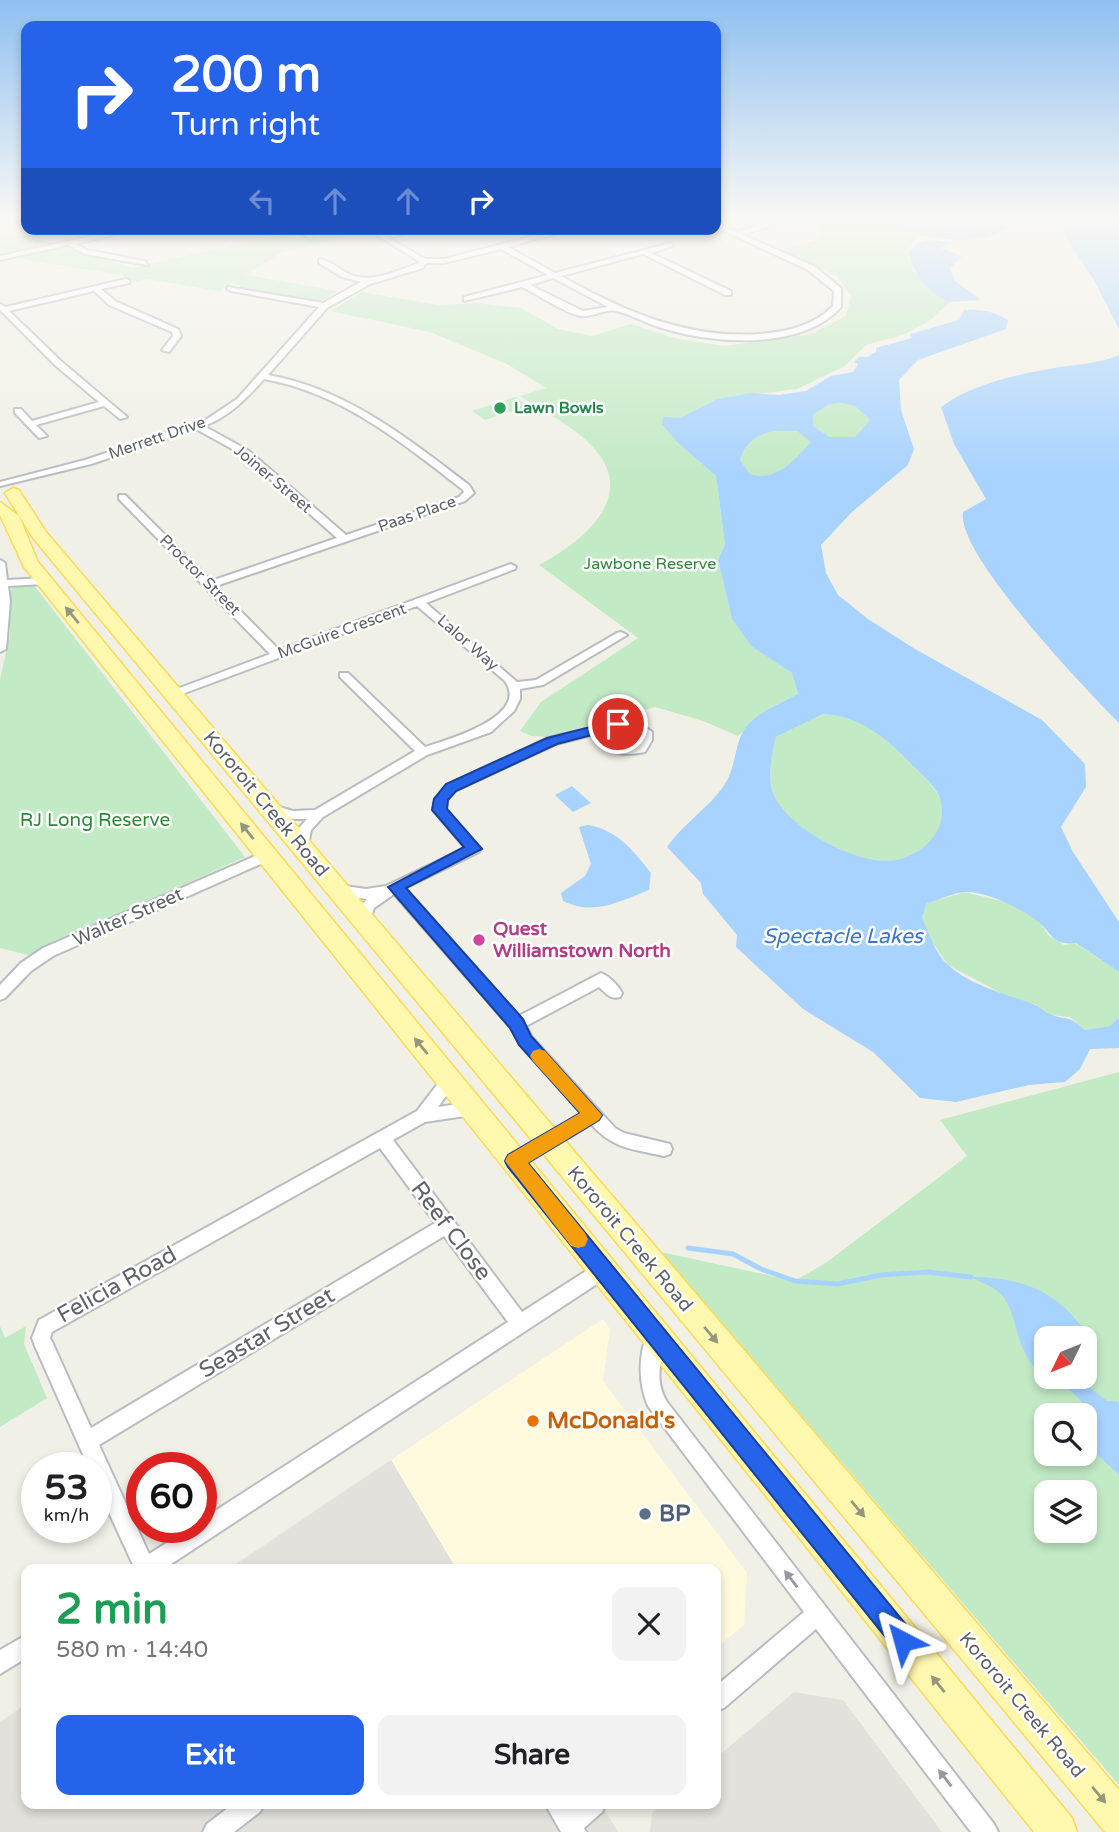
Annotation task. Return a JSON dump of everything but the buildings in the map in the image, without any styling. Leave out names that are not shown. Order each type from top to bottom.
[{"type":"main road","name":"Kororoit Creek Road","points":[[4,489],[38,535],[1119,1819]]},
{"type":"main road","name":"Kororoit Creek Road","points":[[0,507],[11,516],[21,548],[39,574],[1058,1832]]},
{"type":"main road","points":[[472,1110],[488,1100],[497,1081]]},
{"type":"main road","points":[[515,1161],[549,1141]]},
{"type":"street","points":[[2,308],[23,303]]},
{"type":"street","points":[[113,303],[175,331],[177,336],[166,350]]},
{"type":"street","points":[[311,303],[324,306]]},
{"type":"street","name":"Merrett Drive","points":[[4,489],[198,426],[231,409],[328,303]]},
{"type":"street","points":[[561,303],[582,314],[615,308]]},
{"type":"street","points":[[607,303],[668,330],[704,337],[740,339],[784,334],[811,326],[837,307],[837,303]]},
{"type":"street","points":[[2,308],[104,403],[123,417]]},
{"type":"street","name":"Paas Place","points":[[210,585],[468,495],[467,488],[369,415],[344,401],[299,384],[260,376]]},
{"type":"street","points":[[30,424],[104,403]]},
{"type":"street","points":[[18,411],[42,436]]},
{"type":"street","name":"Joiner Street","points":[[198,426],[246,453],[344,539]]},
{"type":"street","points":[[429,460],[443,455]]},
{"type":"street","name":"Proctor Street","points":[[122,497],[278,655]]},
{"type":"street","points":[[0,563],[4,583],[0,649]]},
{"type":"street","name":"McGuire Crescent","points":[[173,694],[511,567]]},
{"type":"street","points":[[4,583],[39,574]]},
{"type":"street","points":[[4,583],[39,574]]},
{"type":"street","name":"Lalor Way","points":[[419,602],[509,679],[514,687]]},
{"type":"street","points":[[302,848],[307,825],[322,812],[422,752],[466,739],[491,726],[512,704],[514,687],[539,683],[621,635]]},
{"type":"street","points":[[344,675],[422,752]]},
{"type":"street","points":[[363,921],[373,901],[474,849],[439,810],[440,801],[449,790],[552,741],[582,733],[618,724],[633,722],[642,726],[646,734],[645,743],[639,750],[628,752],[608,743],[597,732],[582,733]]},
{"type":"street","points":[[608,743],[605,731],[618,724]]},
{"type":"street","points":[[267,807],[296,816],[322,812]]},
{"type":"street","name":"Walter Street","points":[[0,993],[26,967],[48,952],[267,856]]},
{"type":"street","points":[[338,890],[366,894],[396,887]]},
{"type":"street","points":[[396,887],[517,1024],[525,1040],[593,1115],[617,1138],[664,1149]]},
{"type":"street","points":[[517,1024],[601,979],[615,993]]},
{"type":"street","name":"Felicia Road","points":[[422,1116],[449,1081]]},
{"type":"street","name":"Felicia Road","points":[[142,1564],[44,1346],[41,1338],[45,1326],[422,1116],[472,1110]]},
{"type":"street","points":[[549,1141],[593,1115]]},
{"type":"street","name":"Reef Close","points":[[382,1138],[520,1324]]},
{"type":"street","name":"Seastar Street","points":[[87,1441],[447,1225]]},
{"type":"street","points":[[152,1564],[603,1270]]},
{"type":"street","points":[[655,1334],[647,1380],[651,1395],[986,1832]]},
{"type":"street","points":[[721,1696],[818,1614]]},
{"type":"street","points":[[0,1663],[21,1649]]},
{"type":"street","points":[[215,1832],[245,1809]]},
{"type":"street","points":[[560,1809],[572,1829],[590,1809]]},
{"type":"shaded area","points":[[603,1319],[610,1329],[603,1381],[747,1573],[744,1625],[721,1644],[721,1564],[453,1564],[391,1460]]},
{"type":"shaded area","points":[[391,1460],[453,1564],[236,1564]]},
{"type":"shaded area","points":[[794,1692],[843,1700],[942,1832],[650,1832],[652,1813],[656,1809],[721,1809],[721,1754]]},
{"type":"shaded area","points":[[21,1707],[21,1809],[604,1809],[618,1832],[0,1832],[0,1722]]},
{"type":"green space","name":"Jawbone Reserve","points":[[343,303],[480,303],[521,308],[558,329],[592,336],[631,324],[678,339],[725,346],[811,334],[846,316],[849,303],[948,303],[928,322],[903,335],[866,345],[845,366],[797,389],[717,399],[680,418],[678,443],[716,476],[725,544],[718,560],[732,619],[752,647],[792,673],[798,694],[772,707],[738,736],[703,721],[655,707],[549,737],[531,736],[520,731],[541,702],[638,638],[539,565],[572,544],[600,516],[608,499],[610,482],[605,464],[591,445],[575,431],[520,396],[546,388],[507,364],[430,332],[330,311]]},
{"type":"green space","name":"Lawn Bowls","points":[[515,397],[528,406],[485,420],[472,411]]},
{"type":"green space","points":[[840,403],[855,406],[870,420],[855,437],[830,437],[813,426],[813,415],[828,405]]},
{"type":"green space","points":[[774,431],[797,431],[812,442],[792,462],[777,472],[760,476],[750,474],[740,460],[746,448],[752,440]]},
{"type":"green space","name":"RJ Long Reserve","points":[[33,584],[245,857],[28,955],[0,948],[0,680],[10,634],[9,591],[15,585]]},
{"type":"green space","points":[[823,714],[849,719],[884,738],[936,791],[943,809],[941,827],[921,849],[904,858],[881,861],[844,851],[806,830],[779,804],[770,778],[776,737]]},
{"type":"green space","points":[[965,892],[1009,903],[1040,922],[1048,935],[1064,945],[1075,943],[1119,972],[1119,1017],[1110,1026],[1085,1030],[1070,1017],[1050,1015],[1035,1004],[1016,1001],[948,965],[932,942],[922,917],[927,903]]},
{"type":"green space","points":[[1119,1072],[1119,1785],[661,1252],[795,1281],[827,1262],[967,1156],[940,1120]]},
{"type":"green space","points":[[0,1326],[5,1338],[26,1326],[24,1344],[47,1398],[0,1427]]},
{"type":"water","points":[[1106,303],[1119,303],[1119,329]]},
{"type":"water","name":"Spectacle Lakes","points":[[964,310],[981,310],[1008,320],[1006,329],[918,360],[899,380],[901,410],[914,449],[908,465],[852,512],[821,545],[826,573],[838,595],[868,619],[915,649],[1042,720],[1085,764],[1086,787],[1061,827],[1073,852],[1119,922],[1119,972],[1076,943],[1056,940],[1041,924],[1021,910],[983,894],[965,892],[927,903],[922,917],[939,955],[967,979],[1036,1005],[1049,1014],[1072,1020],[1085,1030],[1110,1026],[1119,1017],[1119,1048],[1090,1049],[1080,1069],[1065,1082],[1029,1085],[956,1102],[920,1098],[873,1052],[803,1009],[736,947],[737,935],[703,894],[701,883],[667,847],[723,787],[741,736],[749,724],[769,709],[798,694],[792,673],[752,647],[732,619],[718,560],[725,544],[716,476],[678,443],[662,424],[663,417],[680,418],[717,399],[752,393],[779,395],[806,391],[831,376],[853,372],[858,364],[854,362],[859,357],[867,357],[876,352],[876,348],[912,338],[910,334],[959,320]],"holes":[[[840,403],[855,406],[870,420],[855,437],[830,437],[813,426],[813,415],[828,405]],[[774,431],[797,431],[811,442],[784,468],[760,476],[750,474],[740,460],[746,448],[757,437]],[[823,714],[836,715],[861,724],[894,747],[936,790],[942,805],[942,816],[934,836],[918,851],[908,856],[881,861],[844,851],[825,842],[791,818],[772,790],[770,771],[776,737]]]},
{"type":"water","points":[[1119,355],[1119,723],[1026,621],[980,558],[966,532],[963,512],[986,499],[954,444],[941,407],[965,393],[993,382],[1036,371],[1102,361]]},
{"type":"water","points":[[572,786],[591,803],[573,812],[555,795]]},
{"type":"water","points":[[588,825],[608,831],[631,849],[651,873],[649,890],[606,906],[585,907],[563,901],[561,893],[585,876],[591,864],[579,827]]},
{"type":"water","points":[[971,1277],[1012,1281],[1030,1286],[1060,1304],[1081,1326],[1034,1326],[1034,1367],[1022,1347],[1007,1303],[1001,1294]]},
{"type":"water","points":[[1069,1390],[1093,1390],[1107,1401],[1119,1402],[1119,1475],[1097,1454],[1097,1403],[1083,1403]]},
{"type":"waterway","points":[[688,1248],[733,1254],[761,1269],[795,1281],[838,1284],[881,1275],[928,1272],[971,1277]]},
{"type":"slow traffic","points":[[539,1056],[593,1115],[515,1161],[578,1239]]},
{"type":"place","name":"Lawn Bowls","points":[[500,408]]},
{"type":"place","name":"Quest Williamstown North","points":[[479,940]]},
{"type":"place","name":"McDonald's","points":[[533,1421]]},
{"type":"place","name":"BP","points":[[645,1514]]},
{"type":"route","points":[[618,724],[552,741],[451,788],[441,799],[439,810],[474,849],[396,887],[517,1024],[525,1040],[593,1115],[515,1161],[903,1641]]}]
